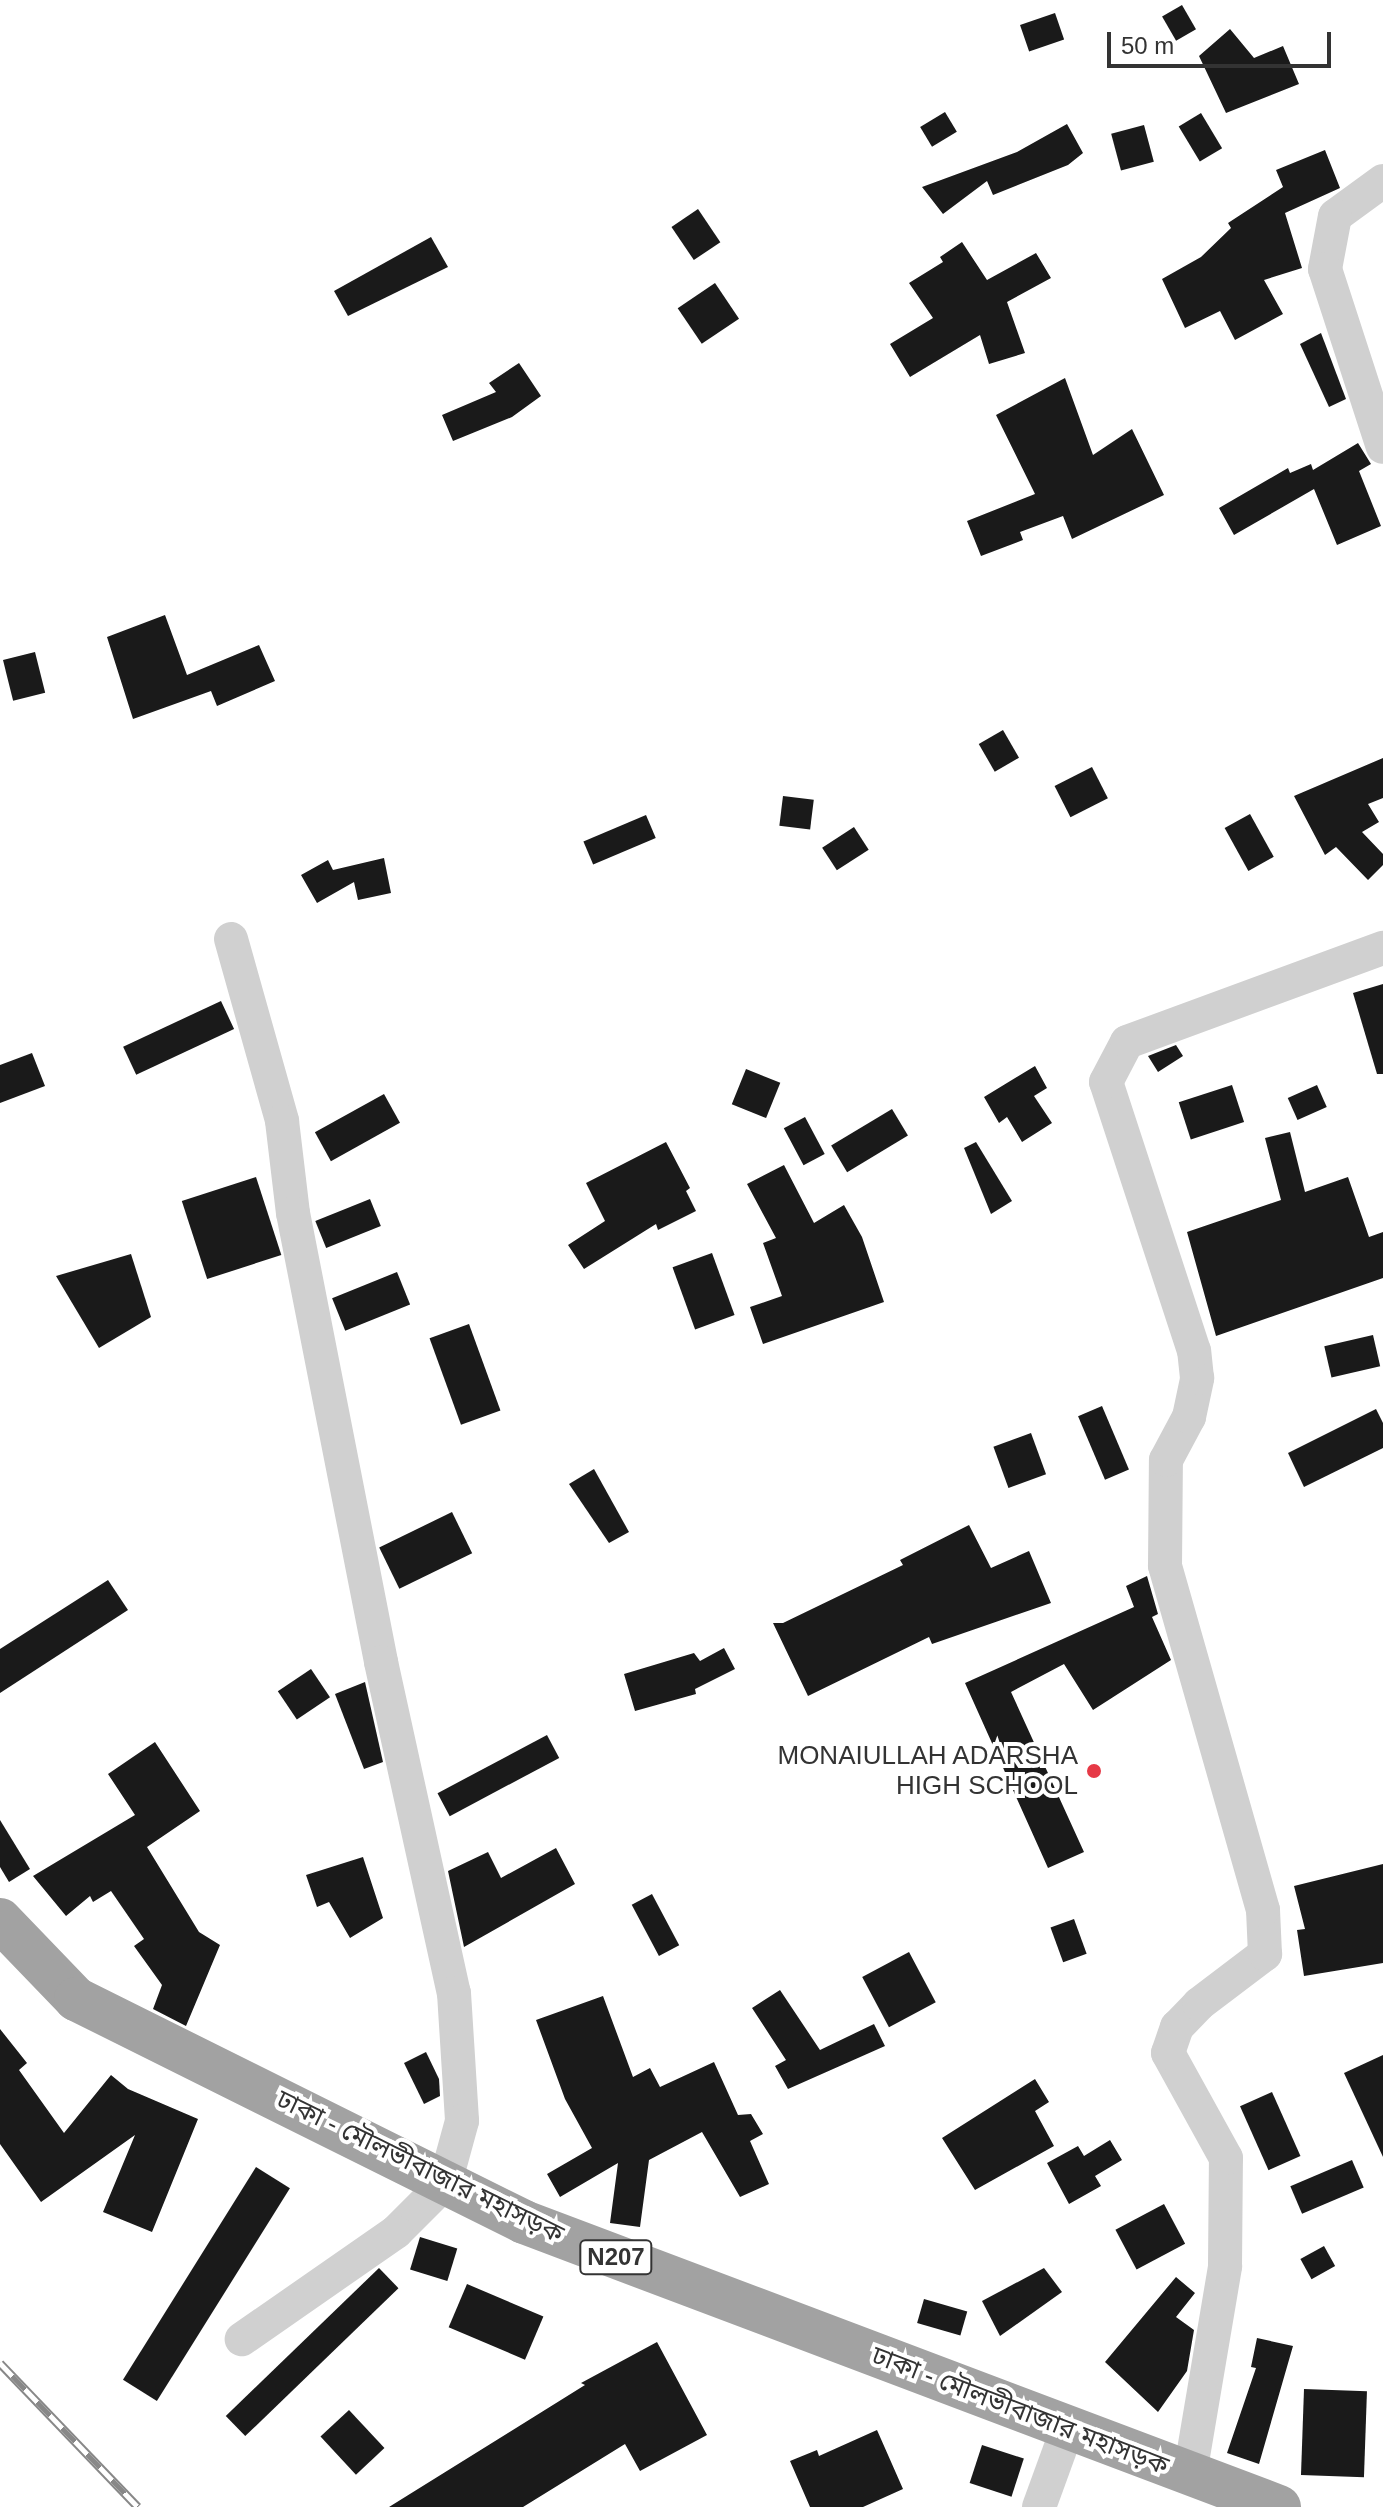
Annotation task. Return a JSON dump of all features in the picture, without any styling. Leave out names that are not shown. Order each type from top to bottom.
[{"type":"highway","name":"ঢাকা - মৌলভীবাজার মহাসড়ক","points":[[0,1920],[76,1999],[524,2222],[1067,2430],[1279,2507]]},
{"type":"street","points":[[1383,181],[1335,216],[1325,269],[1383,447]]},
{"type":"street","points":[[231,939],[282,1121],[299,1244],[454,1993],[462,2121],[445,2183],[396,2232],[242,2339]]},
{"type":"street","points":[[1190,2474],[1225,2266],[1226,2158],[1168,2053],[1177,2027],[1199,2004],[1265,1954],[1263,1910],[1165,1566],[1166,1460],[1189,1417],[1197,1378],[1194,1351],[1106,1082],[1127,1042],[1383,948]]},
{"type":"street","points":[[1039,2507],[1067,2430]]},
{"type":"building","points":[[1182,5],[1196,29],[1176,41],[1162,16]]},
{"type":"building","points":[[1055,13],[1064,39],[1029,52],[1020,25]]},
{"type":"building","points":[[1230,29],[1254,58],[1283,46],[1299,84],[1226,113],[1199,56]]},
{"type":"building","points":[[945,112],[957,132],[932,147],[920,127]]},
{"type":"building","points":[[1201,113],[1222,148],[1200,162],[1179,126]]},
{"type":"building","points":[[1067,124],[1083,153],[1068,165],[993,195],[987,181],[943,214],[922,187],[1017,152]]},
{"type":"building","points":[[1144,125],[1154,162],[1121,171],[1111,134]]},
{"type":"building","points":[[1325,150],[1340,188],[1285,213],[1302,268],[1264,280],[1283,314],[1235,340],[1220,311],[1185,328],[1162,279],[1201,257],[1231,228],[1228,223],[1283,187],[1276,170]]},
{"type":"building","points":[[698,209],[720,242],[694,260],[671,227]]},
{"type":"building","points":[[431,237],[448,267],[348,316],[334,291]]},
{"type":"building","points":[[962,242],[987,280],[1036,253],[1051,278],[1007,302],[1025,353],[989,364],[980,335],[910,377],[890,344],[933,318],[909,283],[943,262],[940,257]]},
{"type":"building","points":[[715,283],[739,319],[702,344],[678,308]]},
{"type":"building","points":[[1321,333],[1346,399],[1329,407],[1300,344]]},
{"type":"building","points":[[519,363],[541,396],[512,417],[453,441],[442,415],[496,392],[489,383]]},
{"type":"building","points":[[1065,378],[1093,455],[1132,429],[1164,495],[1072,539],[1063,516],[1020,532],[1023,540],[981,556],[967,521],[1035,494],[996,415]]},
{"type":"building","points":[[1358,443],[1371,464],[1359,471],[1381,526],[1337,545],[1314,489],[1234,535],[1219,508],[1288,468],[1290,473],[1311,464],[1313,470]]},
{"type":"building","points":[[165,615],[187,675],[259,645],[275,681],[217,706],[211,691],[133,719],[107,637]]},
{"type":"building","points":[[35,652],[45,693],[13,701],[3,660]]},
{"type":"building","points":[[1003,730],[1019,758],[995,772],[979,744]]},
{"type":"building","points":[[1383,758],[1383,798],[1368,804],[1379,822],[1362,832],[1383,854],[1383,865],[1368,880],[1336,847],[1325,855],[1294,796]]},
{"type":"building","points":[[1092,767],[1108,798],[1070,817],[1055,786]]},
{"type":"building","points":[[783,796],[814,800],[810,830],[779,826]]},
{"type":"building","points":[[1250,814],[1274,857],[1248,871],[1225,828]]},
{"type":"building","points":[[646,815],[656,838],[593,865],[583,842]]},
{"type":"building","points":[[854,827],[869,850],[837,870],[822,848]]},
{"type":"building","points":[[384,858],[391,893],[358,900],[354,882],[317,903],[301,875],[328,860],[333,870]]},
{"type":"building","points":[[1383,984],[1383,1074],[1377,1074],[1353,993]]},
{"type":"building","points":[[221,1001],[234,1029],[136,1075],[123,1047]]},
{"type":"building","points":[[1176,1045],[1183,1056],[1158,1072],[1148,1056]]},
{"type":"building","points":[[32,1053],[45,1086],[0,1103],[0,1065]]},
{"type":"building","points":[[1035,1066],[1047,1088],[1034,1096],[1052,1123],[1022,1142],[1007,1117],[999,1123],[984,1097]]},
{"type":"building","points":[[746,1069],[780,1083],[766,1118],[732,1104]]},
{"type":"building","points":[[1232,1085],[1244,1122],[1191,1139],[1179,1102]]},
{"type":"building","points":[[1317,1085],[1327,1107],[1298,1120],[1288,1098]]},
{"type":"building","points":[[384,1094],[400,1123],[331,1161],[315,1132]]},
{"type":"building","points":[[892,1109],[908,1136],[847,1172],[831,1146]]},
{"type":"building","points":[[805,1117],[825,1154],[804,1165],[784,1128]]},
{"type":"building","points":[[1290,1132],[1305,1192],[1348,1177],[1369,1237],[1383,1232],[1383,1278],[1216,1336],[1187,1232],[1281,1200],[1265,1138]]},
{"type":"building","points":[[666,1142],[690,1188],[686,1191],[696,1211],[658,1230],[656,1224],[584,1269],[568,1245],[605,1221],[586,1183]]},
{"type":"building","points":[[976,1142],[1012,1201],[991,1214],[964,1148]]},
{"type":"building","points":[[784,1165],[814,1223],[844,1205],[862,1237],[884,1302],[763,1344],[750,1307],[782,1296],[763,1243],[776,1238],[747,1184]]},
{"type":"building","points":[[256,1177],[281,1255],[207,1279],[182,1201]]},
{"type":"building","points":[[370,1199],[381,1226],[326,1248],[315,1221]]},
{"type":"building","points":[[712,1253],[735,1315],[695,1329],[673,1267]]},
{"type":"building","points":[[131,1254],[151,1317],[99,1348],[56,1276]]},
{"type":"building","points":[[397,1272],[410,1304],[345,1331],[332,1298]]},
{"type":"building","points":[[469,1324],[500,1410],[461,1425],[430,1338]]},
{"type":"building","points":[[1373,1335],[1380,1366],[1331,1377],[1324,1346]]},
{"type":"building","points":[[1102,1406],[1129,1470],[1105,1480],[1078,1416]]},
{"type":"building","points":[[1376,1409],[1383,1423],[1383,1448],[1304,1487],[1288,1453]]},
{"type":"building","points":[[1031,1433],[1046,1474],[1008,1488],[993,1447]]},
{"type":"building","points":[[594,1469],[629,1532],[609,1543],[569,1484]]},
{"type":"building","points":[[452,1512],[472,1553],[399,1589],[379,1548]]},
{"type":"building","points":[[969,1525],[991,1568],[1029,1551],[1051,1603],[932,1644],[929,1637],[808,1696],[773,1623],[783,1623],[903,1565],[900,1560]]},
{"type":"building","points":[[1147,1576],[1158,1614],[1152,1617],[1171,1660],[1093,1710],[1064,1664],[1011,1692],[1084,1852],[1048,1868],[965,1683],[1134,1607],[1126,1586]]},
{"type":"building","points":[[108,1580],[128,1610],[0,1693],[0,1649]]},
{"type":"building","points":[[724,1648],[735,1669],[695,1689],[696,1694],[635,1711],[624,1674],[694,1653],[700,1661]]},
{"type":"building","points":[[311,1669],[330,1697],[297,1720],[278,1691]]},
{"type":"building","points":[[365,1682],[383,1762],[364,1769],[335,1694]]},
{"type":"building","points":[[547,1735],[559,1758],[450,1816],[438,1793]]},
{"type":"building","points":[[155,1742],[200,1811],[147,1847],[199,1932],[220,1945],[186,2026],[153,2009],[162,1985],[134,1946],[144,1939],[111,1891],[93,1902],[90,1896],[66,1916],[33,1876],[135,1815],[108,1774]]},
{"type":"building","points":[[0,1820],[30,1869],[9,1882],[0,1867]]},
{"type":"building","points":[[556,1848],[575,1884],[464,1947],[448,1871],[488,1852],[501,1878]]},
{"type":"building","points":[[363,1857],[383,1918],[350,1938],[329,1902],[317,1907],[306,1875]]},
{"type":"building","points":[[1383,1864],[1383,1963],[1304,1976],[1297,1930],[1305,1929],[1294,1886]]},
{"type":"building","points":[[652,1894],[679,1945],[659,1956],[632,1905]]},
{"type":"building","points":[[1074,1919],[1087,1954],[1063,1962],[1051,1928]]},
{"type":"building","points":[[909,1952],[936,2002],[889,2027],[862,1977]]},
{"type":"building","points":[[780,1990],[820,2050],[874,2024],[885,2046],[788,2089],[775,2066],[786,2060],[752,2008]]},
{"type":"building","points":[[603,1996],[633,2077],[650,2068],[660,2087],[714,2062],[738,2115],[751,2114],[763,2134],[750,2141],[769,2184],[740,2197],[702,2132],[649,2160],[640,2227],[610,2223],[618,2163],[560,2197],[547,2174],[592,2148],[565,2099],[536,2020]]},
{"type":"building","points":[[0,2029],[27,2063],[19,2070],[64,2133],[111,2075],[128,2089],[198,2119],[152,2232],[103,2212],[135,2135],[41,2202],[0,2144]]},
{"type":"building","points":[[426,2052],[439,2079],[440,2096],[424,2104],[404,2063]]},
{"type":"building","points":[[1383,2055],[1383,2157],[1344,2073]]},
{"type":"building","points":[[1035,2079],[1049,2102],[1035,2111],[1054,2146],[975,2190],[942,2138]]},
{"type":"building","points":[[1272,2092],[1300,2156],[1268,2170],[1240,2106]]},
{"type":"building","points":[[1110,2140],[1122,2160],[1095,2176],[1101,2186],[1069,2204],[1047,2163],[1078,2146],[1084,2156]]},
{"type":"building","points":[[1352,2160],[1364,2188],[1302,2214],[1290,2186]]},
{"type":"building","points":[[256,2167],[290,2188],[157,2401],[123,2380]]},
{"type":"building","points":[[1164,2204],[1185,2244],[1137,2270],[1115,2230]]},
{"type":"building","points":[[420,2237],[457,2248],[447,2281],[410,2270]]},
{"type":"building","points":[[1324,2246],[1335,2266],[1312,2279],[1300,2259]]},
{"type":"building","points":[[379,2268],[398,2288],[245,2436],[226,2416]]},
{"type":"building","points":[[1044,2268],[1062,2292],[1000,2336],[982,2301]]},
{"type":"building","points":[[1176,2277],[1195,2293],[1176,2317],[1194,2330],[1187,2371],[1158,2412],[1105,2362]]},
{"type":"building","points":[[467,2284],[543,2316],[525,2360],[449,2327]]},
{"type":"building","points":[[924,2299],[967,2311],[960,2335],[917,2323]]},
{"type":"building","points":[[1257,2338],[1293,2346],[1259,2464],[1227,2453],[1256,2368],[1251,2367]]},
{"type":"building","points":[[657,2342],[707,2435],[640,2471],[625,2444],[523,2507],[389,2507],[585,2385],[581,2383]]},
{"type":"building","points":[[1304,2389],[1367,2391],[1364,2477],[1301,2475]]},
{"type":"building","points":[[349,2410],[384,2448],[356,2475],[320,2437]]},
{"type":"building","points":[[877,2430],[903,2489],[863,2507],[810,2507],[790,2461],[817,2450],[819,2456]]},
{"type":"building","points":[[982,2445],[1024,2459],[1011,2497],[970,2483]]},
{"type":"railway","points":[[0,2363],[138,2507]]},
{"type":"place","name":"MONAIULLAH ADARSHA HIGH SCHOOL","points":[[1094,1771]]}]
